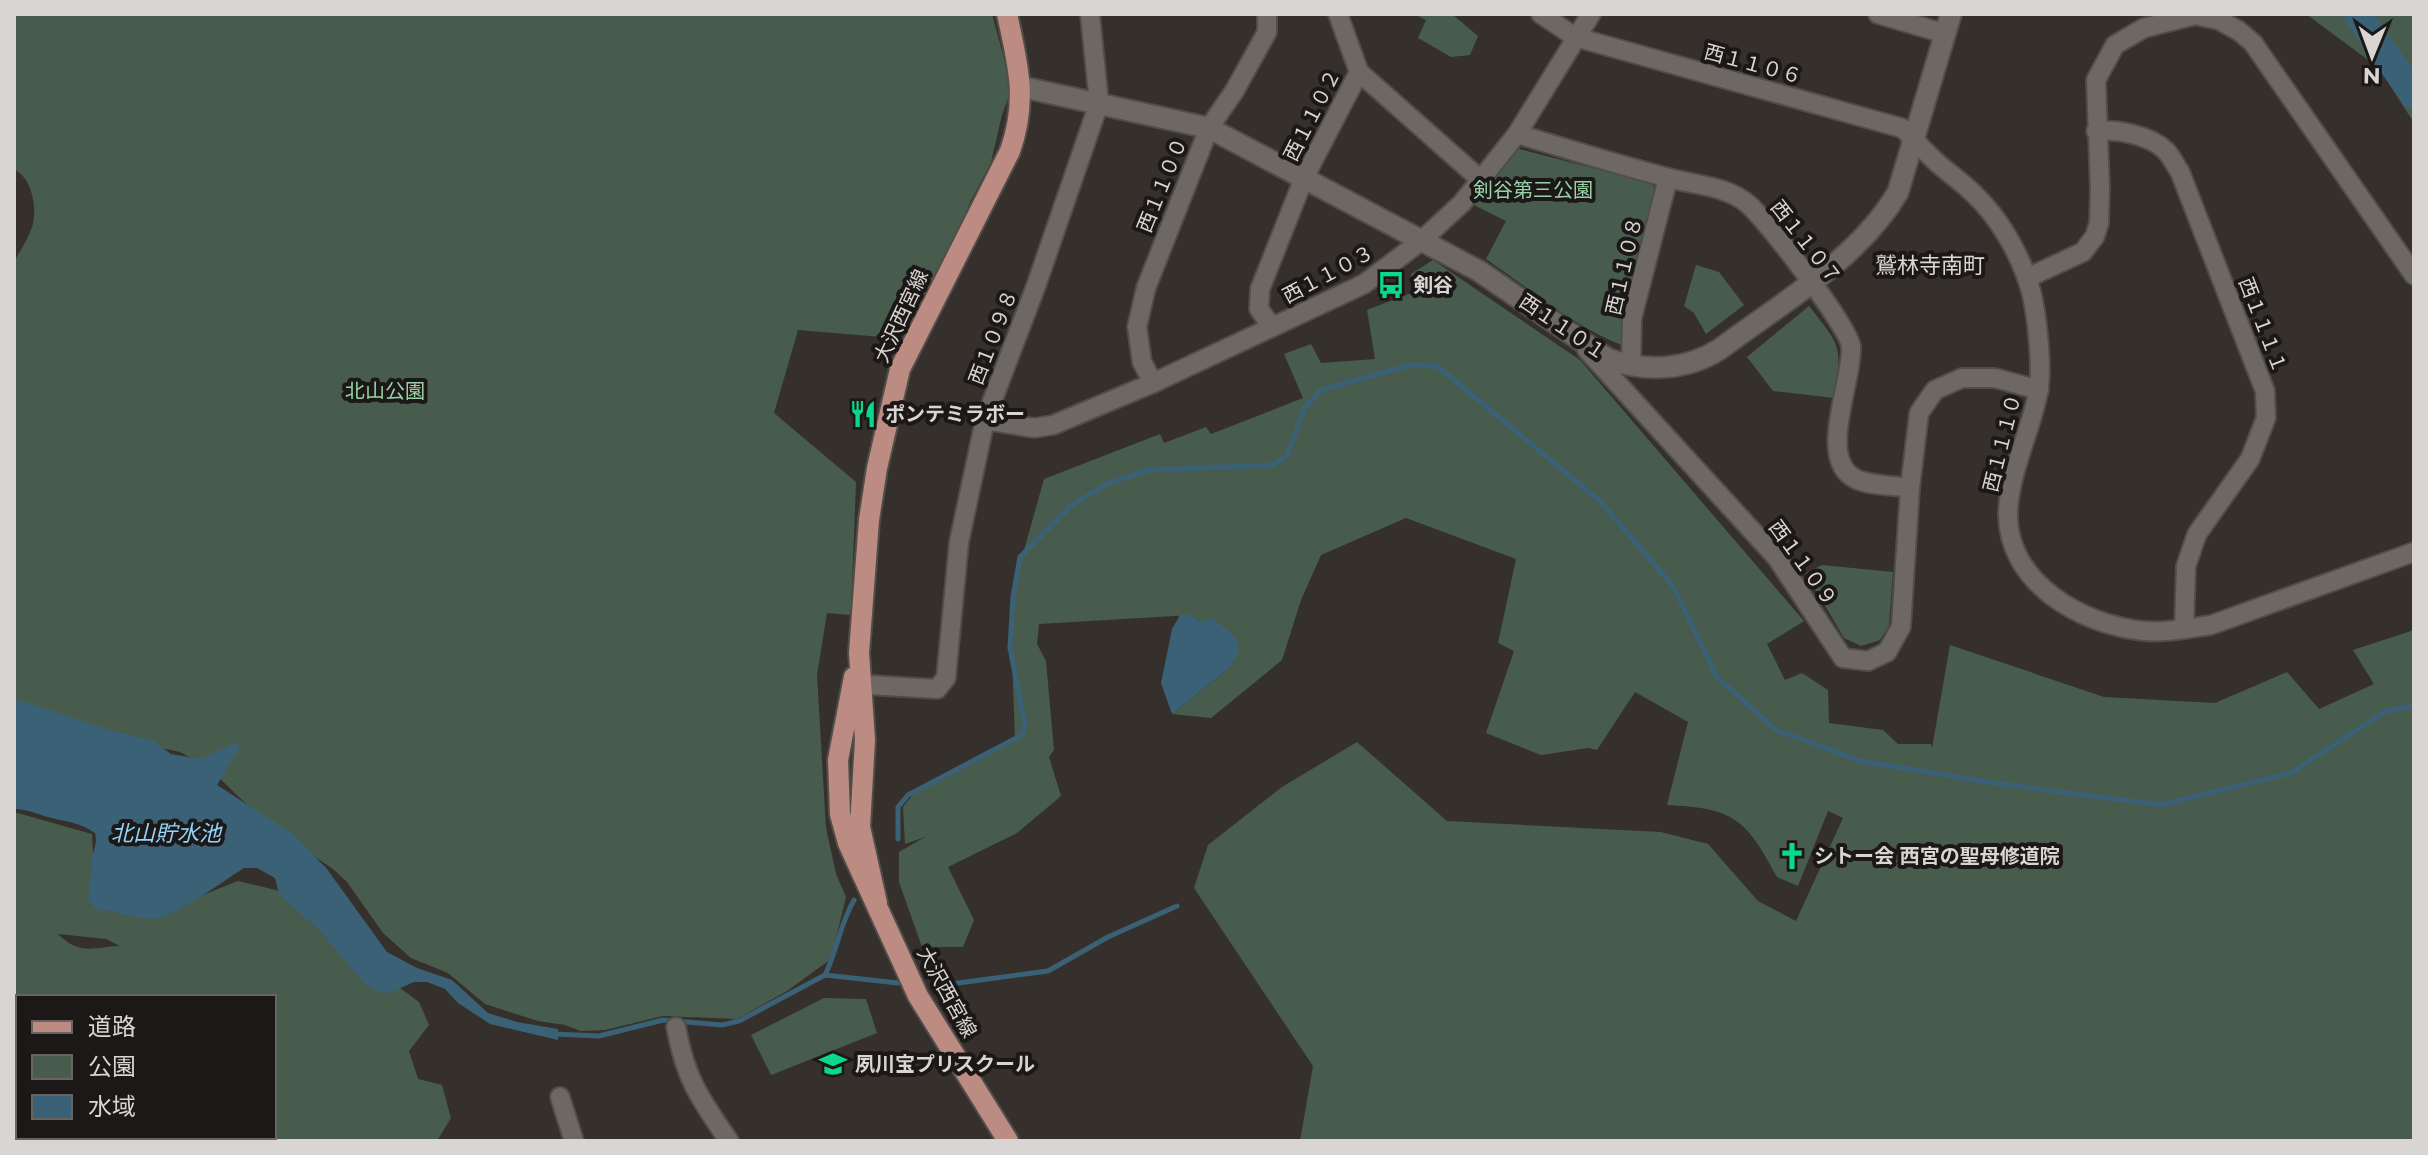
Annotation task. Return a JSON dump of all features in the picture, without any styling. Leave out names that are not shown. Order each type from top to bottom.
[{"type":"main road","name":"大沢西宮線","points":[[1007,14],[1022,87],[1019,122],[1010,151],[900,369],[877,468],[869,520],[857,684],[838,760],[840,814],[848,843],[918,996],[1008,1141]]},
{"type":"street","name":"西１０９８","points":[[857,684],[937,689],[946,678],[959,542],[985,420],[1036,286],[1099,103],[1090,14]]},
{"type":"street","name":"西１１００","points":[[1153,383],[1142,362],[1137,327],[1140,307],[1209,128],[1235,90],[1267,32],[1267,14]]},
{"type":"street","points":[[1338,14],[1359,72]]},
{"type":"street","name":"西１１０６","points":[[1541,14],[1575,37],[1902,128],[1915,139]]},
{"type":"street","name":"西１１０３","points":[[985,420],[1044,428],[1153,383],[1364,284],[1421,241],[1462,203],[1517,134],[1591,14]]},
{"type":"street","points":[[1878,14],[1948,24]]},
{"type":"street","points":[[2027,278],[2083,252],[2095,236],[2099,223],[2100,189],[2096,80],[2115,45],[2144,28],[2195,15],[2219,20],[2253,43],[2414,275]]},
{"type":"street","name":"西１１０１","points":[[1022,87],[1209,128],[1479,271],[1608,359],[1631,365],[1671,367],[1711,355],[1810,283],[1851,250],[1884,217],[1898,192],[1948,24]]},
{"type":"street","name":"西１１０２","points":[[1272,327],[1259,309],[1260,289],[1304,178],[1359,72],[1481,180]]},
{"type":"street","name":"西１１１１","points":[[2096,131],[2112,129],[2132,134],[2164,149],[2180,172],[2265,391],[2266,418],[2250,459],[2197,534],[2186,566],[2184,629]]},
{"type":"street","name":"西１１０７","points":[[1517,134],[1727,192],[1750,206],[1789,251],[1841,323],[1851,346],[1836,447],[1843,470],[1857,479],[1910,488]]},
{"type":"street","name":"西１１１０","points":[[1915,139],[1932,158],[1973,192],[1992,214],[2027,278],[2037,329],[2039,390],[2011,490],[2008,513],[2012,545],[2024,567],[2058,602],[2097,621],[2146,631],[2184,629],[2211,625],[2414,552]]},
{"type":"street","name":"西１１０８","points":[[1631,365],[1632,318],[1668,178]]},
{"type":"street","name":"西１１０９","points":[[1577,339],[1777,558],[1843,658],[1868,661],[1887,652],[1901,627],[1910,488],[1919,413],[1935,390],[1962,378],[1995,378],[2039,390]]},
{"type":"street","points":[[676,1027],[682,1061],[696,1093],[729,1141]]},
{"type":"street","points":[[560,1097],[574,1141]]},
{"type":"green space","name":"北山公園","points":[[14,14],[992,14],[1012,88],[991,162],[970,202],[947,265],[894,338],[798,330],[774,413],[856,482],[851,615],[827,613],[817,675],[826,828],[836,874],[846,897],[831,959],[787,991],[737,1019],[663,1016],[605,1030],[581,1031],[538,1021],[485,1004],[448,973],[411,958],[383,933],[347,882],[269,826],[208,767],[180,752],[14,716],[14,262],[30,231],[34,211],[29,186],[14,169]]},
{"type":"green space","points":[[1414,14],[1452,14],[1478,36],[1470,55],[1451,57],[1418,38],[1426,20]]},
{"type":"green space","points":[[2306,14],[2414,14],[2414,123],[2379,68]]},
{"type":"green space","name":"剣谷第三公園","points":[[1515,148],[1650,183],[1657,190],[1623,315],[1624,346],[1570,318],[1486,259],[1506,221],[1472,204]]},
{"type":"green space","name":"シトー会 西宮の聖母修道院","points":[[1433,260],[1580,360],[1804,621],[1767,644],[1785,680],[1802,673],[1828,690],[1829,723],[1883,730],[1898,744],[1931,744],[1932,748],[1950,645],[2104,697],[2215,703],[2287,672],[2319,709],[2374,684],[2353,650],[2414,630],[2414,1141],[1300,1141],[1313,1066],[1194,888],[1208,845],[1282,787],[1357,742],[1447,821],[1661,832],[1708,844],[1758,901],[1796,921],[1843,818],[1828,811],[1798,886],[1777,877],[1756,842],[1736,820],[1708,809],[1667,805],[1688,722],[1635,692],[1597,750],[1588,748],[1541,755],[1486,733],[1514,651],[1498,643],[1516,559],[1406,518],[1321,555],[1301,600],[1282,660],[1211,718],[1172,714],[1229,668],[1200,622],[1192,615],[1039,624],[1037,644],[1046,661],[1054,750],[1049,757],[1061,796],[1017,833],[948,867],[974,920],[963,947],[922,947],[899,882],[899,852],[925,837],[905,844],[903,807],[914,793],[1015,741],[1011,630],[1014,586],[1044,479],[1160,434],[1164,443],[1206,427],[1211,434],[1303,398],[1284,354],[1311,344],[1321,363],[1375,359],[1367,310],[1411,293],[1411,274]]},
{"type":"green space","points":[[1696,265],[1719,272],[1744,305],[1706,334],[1694,313],[1684,306]]},
{"type":"green space","points":[[1809,306],[1837,348],[1834,398],[1773,391],[1747,357]]},
{"type":"green space","points":[[1822,565],[1893,572],[1889,626],[1880,640],[1861,646],[1844,638],[1806,573]]},
{"type":"green space","points":[[14,812],[92,834],[95,895],[148,917],[238,881],[300,896],[338,942],[419,1002],[429,1025],[409,1051],[418,1079],[442,1085],[451,1118],[437,1141],[14,1141]],"holes":[[[58,934],[106,939],[120,946],[80,948]]]},
{"type":"green space","points":[[824,998],[866,999],[877,1033],[771,1075],[751,1035]]},
{"type":"water","points":[[1180,615],[1192,615],[1200,622],[1213,618],[1236,638],[1239,652],[1229,668],[1172,714],[1161,683],[1172,629]]},
{"type":"water","name":"北山貯水池","points":[[14,701],[154,741],[171,754],[200,759],[235,743],[240,747],[217,785],[293,834],[327,869],[387,952],[417,968],[452,980],[488,1013],[558,1029],[558,1040],[490,1024],[458,1003],[445,989],[427,982],[414,982],[389,993],[378,992],[365,984],[320,931],[279,894],[275,878],[257,868],[244,868],[161,918],[145,919],[96,909],[88,899],[95,833],[74,823],[14,809]]},
{"type":"waterway","points":[[2357,14],[2414,95]]},
{"type":"waterway","points":[[898,839],[898,807],[908,795],[1022,735],[1025,725],[1010,648],[1013,597],[1020,557],[1073,504],[1109,483],[1149,470],[1273,465],[1287,456],[1305,407],[1321,390],[1410,365],[1437,366],[1599,500],[1673,586],[1717,677],[1776,730],[1861,761],[1994,783],[2160,805],[2291,773],[2386,711],[2414,706]]},
{"type":"waterway","points":[[825,975],[854,900]]},
{"type":"waterway","points":[[943,985],[1048,971],[1108,937],[1177,906]]},
{"type":"waterway","points":[[554,1034],[599,1036],[663,1020],[722,1025],[739,1021],[825,975],[898,983]]},
{"type":"place","name":"剣谷","points":[[1391,285]]},
{"type":"place","name":"ポンテミラボー","points":[[863,414]]},
{"type":"place","name":"シトー会 西宮の聖母修道院","points":[[1792,856]]},
{"type":"place","name":"夙川宝プリスクール","points":[[833,1064]]},
{"type":"district","name":"鷲林寺南町","points":[[1930,265]]}]
